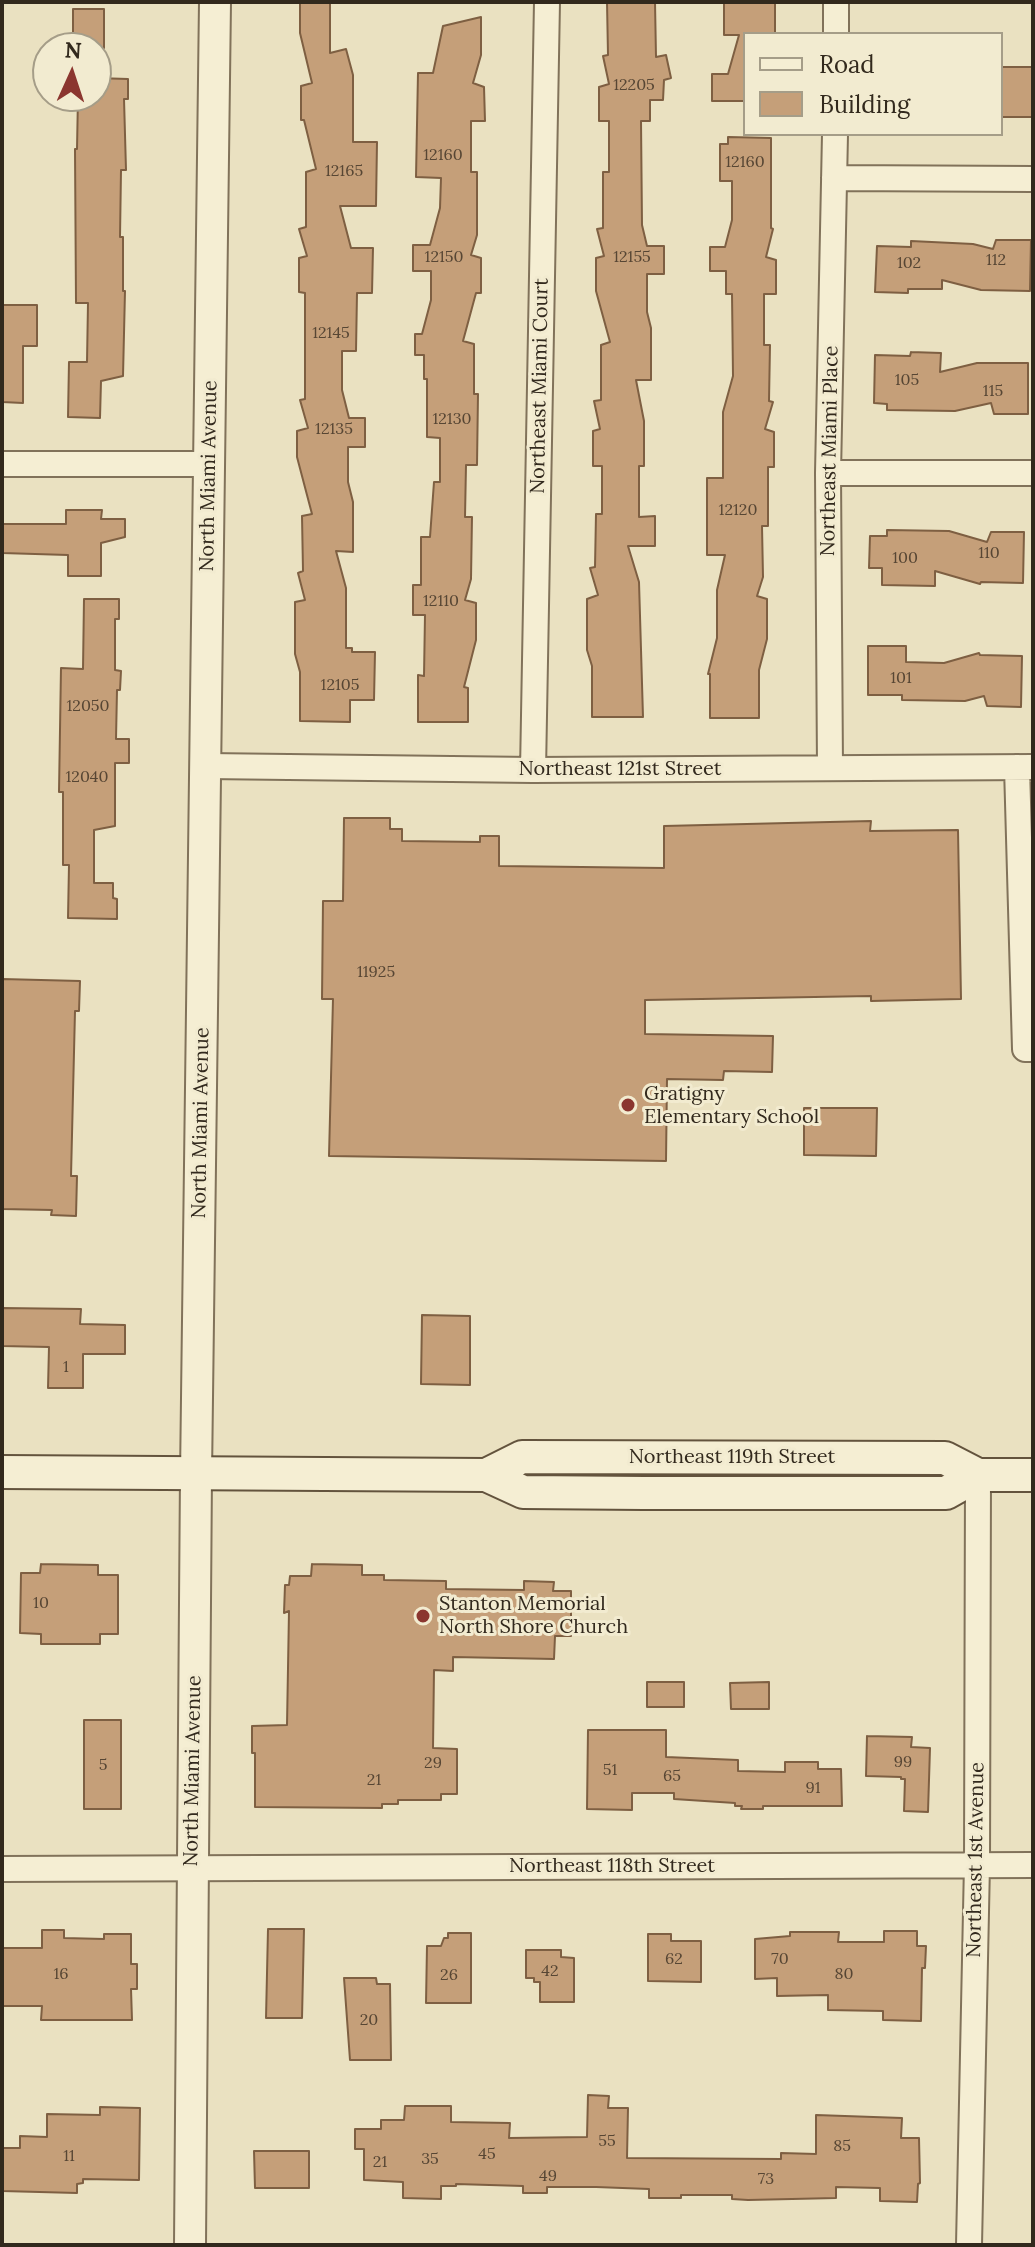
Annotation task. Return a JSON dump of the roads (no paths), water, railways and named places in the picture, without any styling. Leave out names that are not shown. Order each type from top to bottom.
[{"type":"main road","name":"Northeast 119th Street","points":[[2,1472],[486,1475],[522,1457],[945,1458],[978,1475],[1033,1475]]},
{"type":"street","name":"North Miami Avenue","points":[[190,2245],[196,1474],[215,2]]},
{"type":"street","name":"Northeast Miami Court","points":[[533,770],[547,2]]},
{"type":"street","points":[[836,2],[836,32]]},
{"type":"street","name":"Northeast Miami Place","points":[[830,768],[828,473],[835,136]]},
{"type":"street","points":[[834,178],[1033,179]]},
{"type":"street","points":[[2,464],[209,464]]},
{"type":"street","points":[[828,473],[1033,473]]},
{"type":"street","name":"Northeast 121st Street","points":[[207,766],[533,770],[1025,767]]},
{"type":"street","points":[[1025,767],[1029,1049]]},
{"type":"street","name":"Northeast 1st Avenue","points":[[969,2245],[977,1864],[978,1475]]},
{"type":"street","name":"Northeast 118th Street","points":[[2,1869],[1033,1865]]},
{"type":"place","name":"Gratigny Elementary School","points":[[628,1105]]},
{"type":"place","name":"Stanton Memorial North Shore Church","points":[[423,1616]]}]
